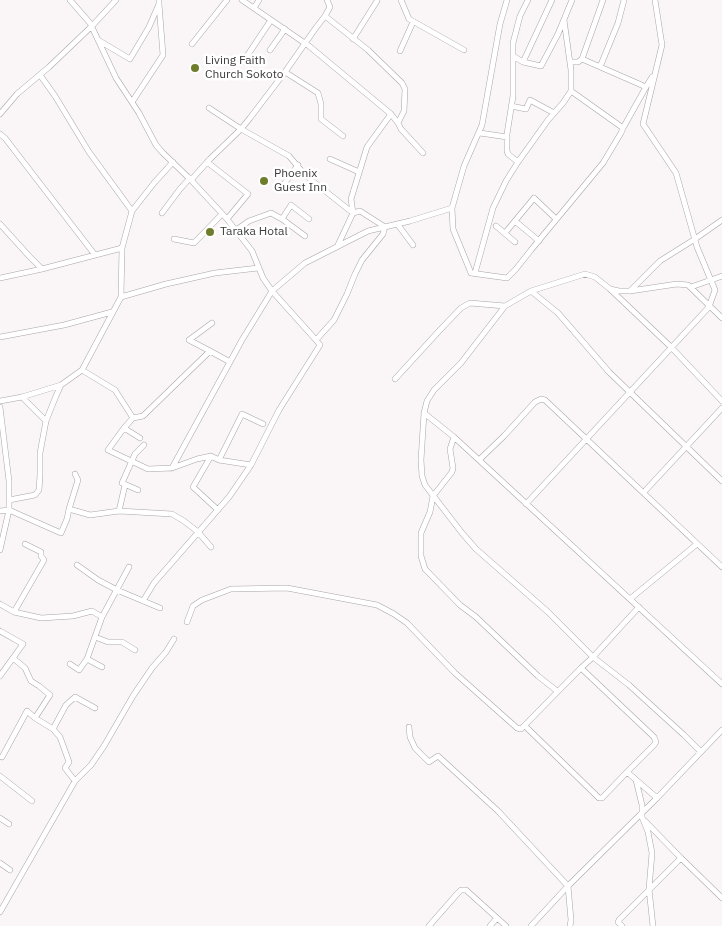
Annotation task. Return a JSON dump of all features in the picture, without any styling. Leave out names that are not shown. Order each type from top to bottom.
[{"type":"street","points":[[70,0],[92,26],[116,78],[156,145],[191,179],[227,219],[252,251],[258,268],[272,291],[320,345],[279,410],[251,465],[229,497],[154,583],[143,601]]},
{"type":"street","points":[[0,114],[16,94],[40,75],[92,26],[116,0]]},
{"type":"street","points":[[192,44],[227,0]]},
{"type":"street","points":[[242,0],[285,29],[391,114],[401,129],[423,153]]},
{"type":"street","points":[[254,8],[259,0]]},
{"type":"street","points":[[162,213],[180,189],[242,129],[325,16],[330,8],[327,0]]},
{"type":"street","points":[[401,0],[409,19],[464,50]]},
{"type":"street","points":[[506,0],[480,133],[464,166],[452,208],[455,236],[471,272],[507,278],[516,269],[603,163],[655,73]]},
{"type":"street","points":[[518,162],[508,154],[507,137],[513,96],[514,37],[520,16],[528,0]]},
{"type":"street","points":[[523,62],[552,0]]},
{"type":"street","points":[[513,56],[523,62],[541,66],[558,34],[572,0]]},
{"type":"street","points":[[570,62],[578,62],[582,59],[603,0]]},
{"type":"street","points":[[600,67],[618,23],[624,0]]},
{"type":"street","points":[[526,504],[709,307],[715,290],[695,239],[676,173],[643,124],[662,45],[655,0]]},
{"type":"street","points":[[353,39],[377,1]]},
{"type":"street","points":[[98,39],[130,59],[149,27],[159,2]]},
{"type":"street","points":[[132,102],[163,55],[159,2]]},
{"type":"street","points":[[325,16],[368,50],[402,83],[405,89],[404,112],[398,123]]},
{"type":"street","points":[[243,62],[271,20]]},
{"type":"street","points":[[475,273],[493,208],[506,181],[571,91],[571,70],[564,20]]},
{"type":"street","points":[[400,51],[413,22]]},
{"type":"street","points":[[270,50],[285,29]]},
{"type":"street","points":[[582,59],[646,87]]},
{"type":"street","points":[[284,72],[318,93],[321,104],[321,119],[343,136]]},
{"type":"street","points":[[40,75],[89,152],[132,212]]},
{"type":"street","points":[[571,91],[623,128]]},
{"type":"street","points":[[511,106],[526,109],[530,100],[554,113]]},
{"type":"street","points":[[209,108],[289,156],[306,175],[353,212],[360,211],[385,227]]},
{"type":"street","points":[[337,247],[353,212],[351,200],[367,147],[391,114]]},
{"type":"street","points":[[480,133],[507,137]]},
{"type":"street","points":[[0,134],[95,255]]},
{"type":"street","points":[[330,159],[359,172]]},
{"type":"street","points":[[0,401],[22,397],[61,385],[82,370],[121,297],[122,248],[132,212],[173,162]]},
{"type":"street","points":[[208,162],[248,194],[227,219]]},
{"type":"street","points":[[284,184],[298,165]]},
{"type":"street","points":[[505,233],[534,198],[556,219]]},
{"type":"street","points":[[282,219],[290,205],[309,219]]},
{"type":"street","points":[[172,468],[242,340],[272,291],[305,263],[368,231],[398,225],[452,208]]},
{"type":"street","points":[[236,230],[249,221],[271,213],[305,236]]},
{"type":"street","points":[[174,239],[194,243],[222,214]]},
{"type":"street","points":[[630,291],[660,261],[722,220]]},
{"type":"street","points":[[515,221],[538,241]]},
{"type":"street","points":[[0,224],[42,269]]},
{"type":"street","points":[[398,225],[413,245]]},
{"type":"street","points":[[496,226],[515,242]]},
{"type":"street","points":[[316,340],[334,320],[362,260],[383,234],[385,227]]},
{"type":"street","points":[[0,278],[122,248]]},
{"type":"street","points":[[121,297],[215,273],[258,268]]},
{"type":"street","points":[[702,752],[629,685],[593,657],[548,612],[476,549],[462,534],[425,485],[422,476],[421,460],[424,413],[430,396],[461,363],[505,306],[530,291],[585,274],[595,277],[610,289],[722,401]]},
{"type":"street","points":[[691,287],[722,276]]},
{"type":"street","points":[[610,289],[630,291],[677,284],[688,285],[722,318]]},
{"type":"street","points":[[530,291],[558,313],[598,360],[629,392],[722,481]]},
{"type":"street","points":[[395,379],[461,308],[470,303],[505,306]]},
{"type":"street","points":[[0,337],[112,312]]},
{"type":"street","points":[[212,323],[189,340],[230,362]]},
{"type":"street","points":[[210,351],[143,416],[133,418],[108,450],[148,469],[172,468],[197,458],[211,456],[220,460],[251,465]]},
{"type":"street","points":[[82,370],[115,390],[133,418]]},
{"type":"street","points":[[9,500],[35,495],[39,490],[39,457],[46,421],[61,385]]},
{"type":"street","points":[[22,397],[46,421]]},
{"type":"street","points":[[479,460],[535,402],[542,399],[545,400],[722,567]]},
{"type":"street","points":[[0,407],[9,481],[9,510],[0,550]]},
{"type":"street","points":[[644,492],[722,408]]},
{"type":"street","points":[[424,413],[454,437],[722,684]]},
{"type":"street","points":[[220,460],[242,414],[263,424]]},
{"type":"street","points":[[124,428],[140,438]]},
{"type":"street","points":[[454,437],[450,449],[452,472],[434,496],[430,512],[421,533],[421,556],[425,569],[460,605],[476,617],[538,676],[557,691]]},
{"type":"street","points":[[120,511],[125,484],[122,483],[135,454],[144,445]]},
{"type":"street","points":[[211,456],[193,488],[218,510]]},
{"type":"street","points":[[0,511],[9,510],[61,533],[78,480],[75,474]]},
{"type":"street","points":[[125,484],[138,490]]},
{"type":"street","points":[[69,508],[90,515],[120,511],[172,514],[198,532],[211,547]]},
{"type":"street","points":[[14,612],[44,560],[41,552],[26,544]]},
{"type":"street","points":[[630,599],[697,544]]},
{"type":"street","points":[[77,565],[98,580],[117,590],[160,608]]},
{"type":"street","points":[[70,664],[79,670],[87,659],[102,617],[129,567]]},
{"type":"street","points":[[187,622],[193,606],[202,600],[231,589],[287,588],[377,605],[406,622],[455,673],[521,730],[639,607]]},
{"type":"street","points":[[0,604],[14,612],[41,618],[73,616],[92,611],[102,617]]},
{"type":"street","points":[[0,630],[23,644],[0,676]]},
{"type":"street","points":[[95,637],[108,642],[122,642],[135,650]]},
{"type":"street","points":[[0,912],[75,781],[91,765],[133,696],[174,639]]},
{"type":"street","points":[[13,658],[24,668],[31,681],[50,695],[35,718]]},
{"type":"street","points":[[87,659],[102,667]]},
{"type":"street","points":[[525,726],[599,798],[602,798],[656,742],[654,737],[581,668]]},
{"type":"street","points":[[53,728],[66,704],[75,697],[94,708]]},
{"type":"street","points":[[2,758],[27,711],[53,728],[60,737],[69,762],[66,770],[75,781]]},
{"type":"street","points":[[409,727],[410,737],[415,748],[429,762],[438,756],[498,811],[568,886],[570,926]]},
{"type":"street","points":[[531,926],[722,730]]},
{"type":"street","points":[[627,772],[657,798]]},
{"type":"street","points":[[0,776],[32,801]]},
{"type":"street","points":[[636,780],[642,805],[641,815],[648,832],[652,853],[650,889],[653,926]]},
{"type":"street","points":[[641,815],[680,858],[722,898]]},
{"type":"street","points":[[0,818],[9,824]]},
{"type":"street","points":[[622,926],[618,922],[619,920],[680,858]]},
{"type":"street","points":[[0,863],[10,870]]},
{"type":"street","points":[[429,926],[461,890],[466,890],[506,926]]},
{"type":"street","points":[[490,926],[497,918]]},
{"type":"place","name":"Living Faith Church Sokoto","points":[[195,68]]},
{"type":"place","name":"Phoenix Guest Inn","points":[[264,181]]},
{"type":"place","name":"Taraka Hotal","points":[[210,232]]}]
